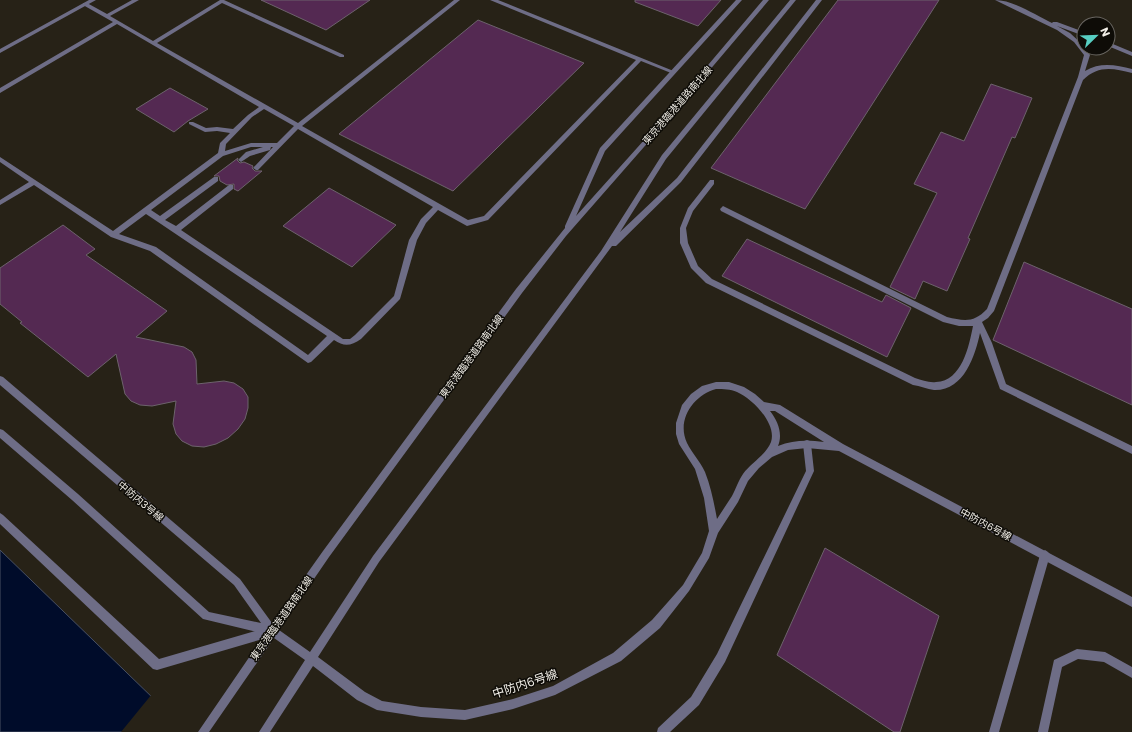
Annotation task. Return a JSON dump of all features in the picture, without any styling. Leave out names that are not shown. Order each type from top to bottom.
[{"type":"street","points":[[0,51],[93,0]]},
{"type":"street","points":[[107,16],[136,0]]},
{"type":"street","points":[[256,168],[298,126],[457,0]]},
{"type":"street","points":[[493,0],[673,72]]},
{"type":"street","points":[[564,234],[602,150],[739,0]]},
{"type":"street","name":"東京港臨港道路南北線","points":[[203,732],[326,554],[519,291],[564,234],[656,130],[766,0]]},
{"type":"street","points":[[264,732],[376,559],[604,253],[664,157],[793,0]]},
{"type":"street","points":[[604,253],[679,180],[819,0]]},
{"type":"street","points":[[998,0],[1076,31]]},
{"type":"street","points":[[153,43],[221,1],[342,56]]},
{"type":"street","points":[[85,4],[437,207],[467,222],[486,218],[640,59]]},
{"type":"street","points":[[722,209],[946,320],[960,323],[973,323],[983,319],[990,311],[1080,79],[1087,56],[1080,44],[1062,32],[1022,10]]},
{"type":"street","points":[[0,91],[117,22]]},
{"type":"street","points":[[1116,47],[1132,54]]},
{"type":"street","points":[[1080,79],[1092,69],[1100,66],[1111,66],[1132,70]]},
{"type":"street","points":[[221,154],[223,143],[250,116],[263,107]]},
{"type":"street","points":[[191,123],[205,130],[217,129],[234,132]]},
{"type":"street","points":[[112,235],[221,154],[251,145],[279,145]]},
{"type":"street","points":[[241,160],[248,154],[279,145]]},
{"type":"street","points":[[0,160],[112,235],[153,249],[308,360],[333,336]]},
{"type":"street","points":[[160,220],[216,179]]},
{"type":"street","points":[[0,203],[33,182]]},
{"type":"street","points":[[712,182],[690,210],[683,228],[684,243],[694,268],[709,281],[913,382],[937,386],[949,384],[957,378],[974,346],[978,321]]},
{"type":"street","points":[[176,230],[232,187]]},
{"type":"street","points":[[146,210],[342,342],[351,342],[358,337],[396,298],[413,240],[423,221],[437,207]]},
{"type":"street","points":[[978,321],[988,343],[1003,386],[1132,450]]},
{"type":"street","name":"中防内3号線","points":[[0,380],[237,582],[272,631],[312,659]]},
{"type":"street","points":[[714,531],[708,494],[698,466],[684,447],[679,429],[684,409],[692,396],[706,389],[720,385],[739,388],[753,396],[764,406],[773,421],[776,437],[769,454]]},
{"type":"street","name":"中防内6号線","points":[[764,406],[777,408],[840,447],[1132,602]]},
{"type":"street","name":"中防内3号線","points":[[0,433],[75,497],[206,616],[272,631]]},
{"type":"street","points":[[714,531],[735,499],[745,478],[756,465],[769,454],[788,446],[807,444],[840,447]]},
{"type":"street","points":[[662,732],[695,701],[721,658],[810,471],[807,444]]},
{"type":"street","points":[[0,518],[157,665],[272,631]]},
{"type":"street","name":"中防内6号線","points":[[312,659],[361,696],[381,706],[422,712],[465,715],[513,704],[555,690],[617,657],[656,624],[690,582],[706,555],[714,531]]},
{"type":"street","points":[[994,732],[1045,555]]},
{"type":"street","points":[[1043,732],[1058,664],[1077,654],[1105,657],[1132,673]]},
{"type":"water","points":[[0,550],[188,732],[0,732]]},
{"type":"pier","points":[[152,694],[190,731],[190,732],[121,732]]},
{"type":"building","points":[[261,0],[370,0],[326,30]]},
{"type":"building","points":[[635,0],[721,0],[698,26],[635,2]]},
{"type":"building","points":[[838,0],[939,0],[805,209],[711,168]]},
{"type":"building","points":[[478,20],[584,63],[453,191],[339,134]]},
{"type":"building","points":[[991,84],[1032,98],[1015,138],[1012,137],[968,238],[970,239],[947,291],[923,281],[915,299],[890,287],[937,193],[914,184],[941,132],[964,141]]},
{"type":"building","points":[[170,88],[208,109],[188,121],[174,132],[136,109]]},
{"type":"building","points":[[238,158],[237,160],[240,163],[244,162],[253,166],[252,168],[255,171],[262,171],[238,191],[234,189],[234,184],[227,185],[220,181],[219,176],[214,176]]},
{"type":"building","points":[[329,188],[396,225],[352,267],[283,226]]},
{"type":"building","points":[[63,225],[95,249],[86,255],[167,311],[136,337],[184,347],[192,352],[196,360],[197,384],[224,381],[234,383],[243,389],[248,397],[248,408],[245,419],[238,429],[228,438],[216,444],[204,447],[192,446],[182,441],[176,434],[173,424],[176,401],[152,406],[140,405],[131,401],[125,394],[116,354],[88,377],[20,323],[22,322],[0,304],[0,268]]},
{"type":"building","points":[[747,239],[882,302],[886,295],[911,308],[887,357],[722,276]]},
{"type":"building","points":[[1024,262],[1132,309],[1132,405],[993,340]]},
{"type":"building","points":[[825,548],[939,616],[900,732],[894,732],[777,655]]}]
